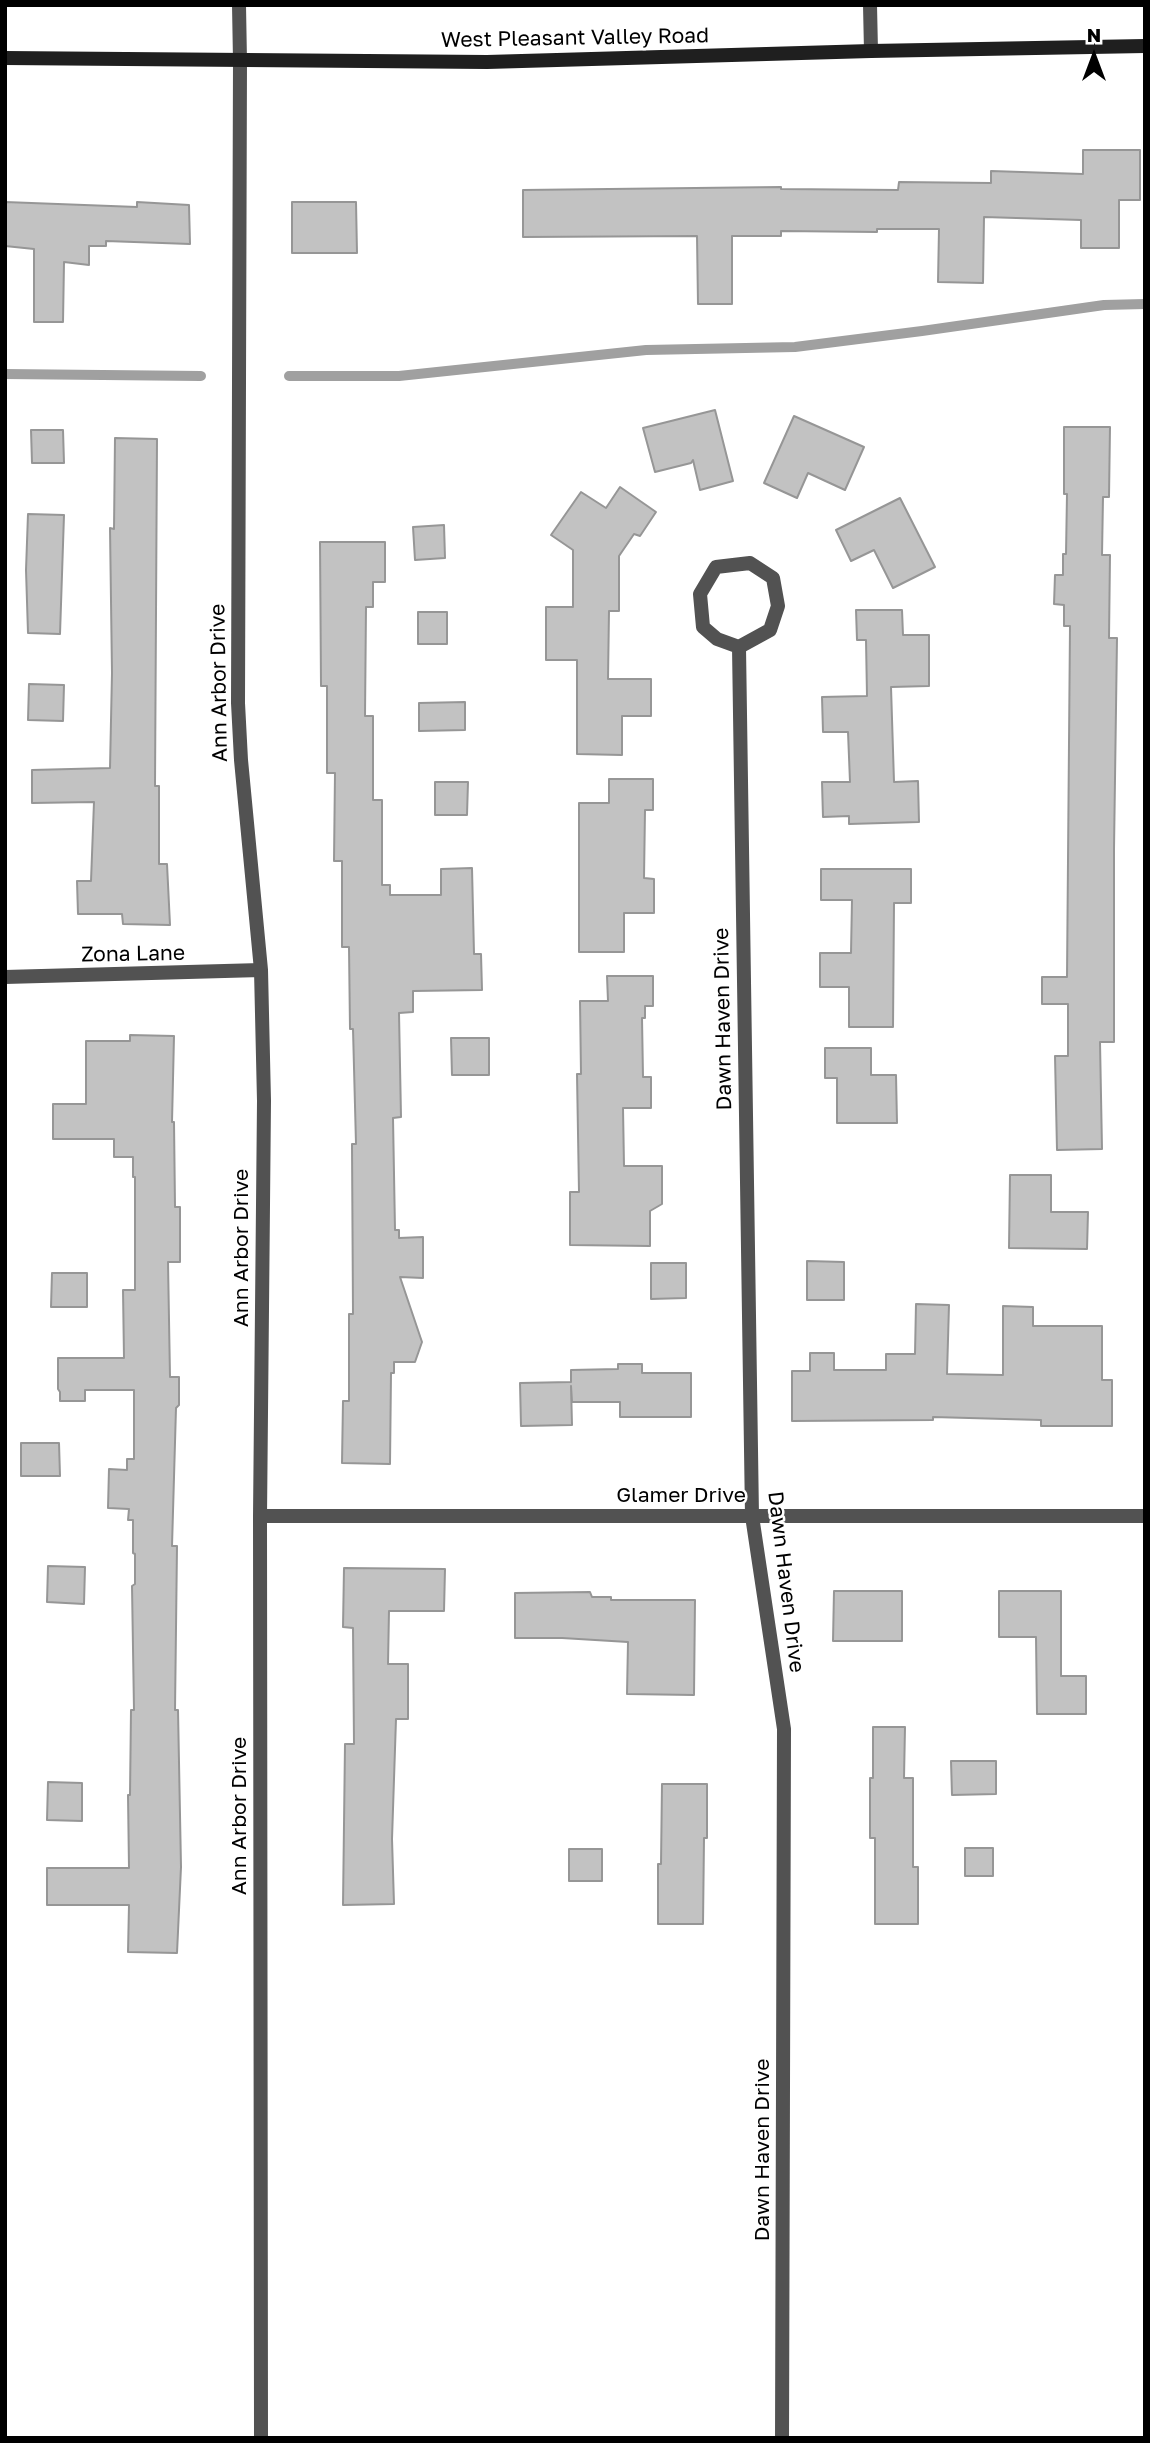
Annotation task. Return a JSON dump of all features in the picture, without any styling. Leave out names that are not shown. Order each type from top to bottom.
[{"type":"main road","name":"West Pleasant Valley Road","points":[[5,58],[486,62],[1145,46]]},
{"type":"street","name":"Ann Arbor Drive","points":[[239,5],[238,703],[261,970],[264,1101],[260,1516],[261,2438]]},
{"type":"street","points":[[870,5],[871,51]]},
{"type":"street","points":[[750,563],[773,578],[778,606],[770,630],[738,647],[717,639],[703,627],[700,594],[716,567],[750,563]]},
{"type":"street","name":"Dawn Haven Drive","points":[[738,647],[752,1516],[784,1729],[782,2438]]},
{"type":"street","name":"Zona Lane","points":[[5,977],[261,970]]},
{"type":"street","name":"Glamer Drive","points":[[260,1516],[1145,1516]]},
{"type":"building","points":[[1083,150],[1140,150],[1140,200],[1119,200],[1119,248],[1081,248],[1081,220],[984,217],[983,283],[938,282],[939,229],[877,229],[877,232],[781,231],[781,236],[732,236],[732,304],[698,304],[697,236],[523,237],[523,190],[781,187],[898,190],[899,182],[991,183],[991,171],[1083,174]]},
{"type":"building","points":[[5,202],[137,207],[137,202],[189,205],[190,244],[106,241],[106,246],[89,246],[89,265],[64,262],[63,322],[34,322],[34,249],[5,246]]},
{"type":"building","points":[[292,202],[356,202],[357,253],[292,253]]},
{"type":"building","points":[[715,410],[733,481],[700,490],[693,460],[691,463],[655,472],[643,428]]},
{"type":"building","points":[[794,416],[864,447],[845,490],[808,473],[797,498],[764,483]]},
{"type":"building","points":[[1064,427],[1110,427],[1109,497],[1103,497],[1102,555],[1110,555],[1109,638],[1117,638],[1114,1042],[1100,1042],[1102,1149],[1057,1150],[1055,1056],[1068,1056],[1068,1004],[1042,1004],[1042,977],[1067,977],[1070,626],[1064,626],[1064,605],[1054,604],[1055,575],[1063,575],[1063,554],[1066,554]]},
{"type":"building","points":[[31,430],[63,430],[64,463],[32,463]]},
{"type":"building","points":[[115,438],[157,439],[155,786],[159,786],[159,864],[167,864],[170,925],[123,924],[122,914],[78,914],[77,881],[91,881],[94,802],[32,803],[32,770],[110,768],[110,528],[114,529]]},
{"type":"building","points":[[620,487],[656,512],[640,536],[634,534],[619,556],[619,611],[609,611],[608,679],[651,679],[651,716],[622,716],[622,755],[577,754],[577,660],[546,660],[546,607],[573,607],[573,550],[551,535],[581,492],[606,508]]},
{"type":"building","points":[[900,498],[935,567],[893,588],[874,550],[851,561],[836,530]]},
{"type":"building","points":[[28,514],[64,515],[60,634],[28,633]]},
{"type":"building","points":[[444,525],[445,558],[415,560],[413,527]]},
{"type":"building","points":[[320,542],[385,542],[385,582],[373,582],[373,607],[366,607],[365,716],[373,716],[373,800],[382,800],[382,885],[390,885],[390,895],[441,895],[441,869],[472,868],[474,954],[481,954],[482,990],[413,991],[413,1012],[399,1013],[401,1117],[393,1118],[395,1230],[399,1230],[399,1238],[423,1237],[423,1278],[400,1277],[422,1342],[415,1362],[394,1362],[394,1373],[391,1373],[390,1464],[342,1463],[343,1401],[349,1401],[349,1314],[353,1314],[352,1144],[356,1144],[349,947],[342,947],[342,861],[334,861],[335,773],[327,773],[327,686],[321,686]]},
{"type":"building","points":[[856,610],[902,610],[903,635],[929,635],[929,686],[891,687],[894,782],[918,781],[919,822],[849,824],[849,816],[823,817],[822,782],[850,782],[848,732],[823,732],[822,697],[867,696],[866,640],[857,640]]},
{"type":"building","points":[[418,612],[447,612],[447,644],[418,644]]},
{"type":"building","points":[[29,684],[64,685],[63,721],[28,720]]},
{"type":"building","points":[[465,702],[465,730],[419,731],[419,703]]},
{"type":"building","points":[[609,779],[653,779],[653,810],[645,810],[644,878],[654,879],[654,913],[624,913],[624,952],[579,952],[579,803],[609,803]]},
{"type":"building","points":[[435,782],[468,782],[467,815],[435,815]]},
{"type":"building","points":[[821,869],[911,869],[911,903],[894,903],[893,1027],[849,1027],[849,987],[820,987],[820,953],[851,953],[852,900],[821,900]]},
{"type":"building","points":[[607,976],[653,976],[653,1006],[645,1006],[645,1018],[642,1018],[643,1077],[651,1077],[651,1108],[623,1108],[624,1166],[662,1166],[662,1204],[650,1211],[650,1246],[570,1245],[570,1192],[579,1192],[577,1074],[581,1074],[580,1001],[608,1001]]},
{"type":"building","points":[[130,1035],[174,1036],[172,1122],[175,1207],[180,1207],[180,1262],[168,1262],[170,1377],[179,1377],[172,1546],[177,1546],[175,1710],[178,1710],[181,1867],[177,1953],[128,1952],[129,1905],[47,1905],[47,1868],[129,1868],[128,1795],[131,1710],[134,1710],[132,1586],[135,1584],[135,1554],[133,1520],[128,1520],[129,1509],[108,1508],[109,1469],[127,1470],[127,1459],[134,1459],[134,1390],[85,1390],[85,1401],[60,1401],[58,1358],[124,1358],[123,1290],[135,1290],[135,1177],[133,1157],[114,1157],[114,1139],[53,1139],[53,1104],[86,1104],[86,1041],[130,1041]]},
{"type":"building","points":[[451,1038],[489,1038],[489,1075],[452,1075]]},
{"type":"building","points":[[825,1048],[871,1048],[871,1075],[896,1075],[897,1123],[837,1123],[837,1078],[825,1078]]},
{"type":"building","points":[[1010,1175],[1051,1175],[1051,1212],[1088,1212],[1087,1249],[1009,1248]]},
{"type":"building","points":[[807,1261],[844,1262],[844,1300],[807,1300]]},
{"type":"building","points":[[651,1263],[686,1263],[686,1298],[651,1299]]},
{"type":"building","points":[[52,1273],[87,1273],[87,1307],[51,1307]]},
{"type":"building","points":[[916,1304],[949,1305],[947,1374],[1003,1375],[1003,1306],[1033,1307],[1033,1326],[1102,1326],[1102,1380],[1112,1380],[1112,1426],[1041,1426],[1041,1420],[933,1417],[933,1420],[792,1421],[792,1371],[810,1371],[810,1353],[834,1353],[834,1370],[886,1370],[886,1354],[915,1354]]},
{"type":"building","points":[[618,1364],[642,1364],[642,1373],[691,1373],[691,1417],[620,1417],[620,1402],[572,1402],[571,1386],[572,1425],[521,1426],[520,1383],[571,1382],[571,1370],[618,1369]]},
{"type":"building","points":[[21,1443],[59,1443],[60,1476],[21,1476]]},
{"type":"building","points":[[48,1566],[85,1567],[84,1604],[47,1602]]},
{"type":"building","points":[[344,1568],[445,1569],[444,1611],[389,1611],[388,1664],[408,1664],[408,1719],[396,1719],[392,1839],[394,1904],[343,1905],[345,1744],[354,1744],[353,1628],[343,1627]]},
{"type":"building","points":[[834,1591],[902,1591],[902,1641],[833,1641]]},
{"type":"building","points":[[999,1591],[1061,1591],[1061,1676],[1086,1676],[1086,1714],[1037,1714],[1036,1637],[999,1637]]},
{"type":"building","points":[[590,1592],[592,1597],[611,1597],[611,1600],[695,1600],[694,1695],[627,1694],[628,1642],[515,1638],[515,1593]]},
{"type":"building","points":[[873,1727],[905,1727],[904,1778],[913,1778],[913,1867],[918,1867],[918,1924],[875,1924],[875,1838],[870,1838]]},
{"type":"building","points":[[951,1761],[996,1761],[996,1794],[952,1795]]},
{"type":"building","points":[[48,1782],[82,1783],[82,1821],[47,1820]]},
{"type":"building","points":[[662,1784],[707,1784],[703,1924],[658,1924]]},
{"type":"building","points":[[965,1848],[993,1848],[993,1876],[965,1876]]},
{"type":"building","points":[[569,1849],[602,1849],[602,1881],[569,1881]]},
{"type":"waterway","points":[[289,376],[399,376],[646,350],[795,347],[1104,305],[1145,304]]},
{"type":"waterway","points":[[5,374],[201,376]]}]
